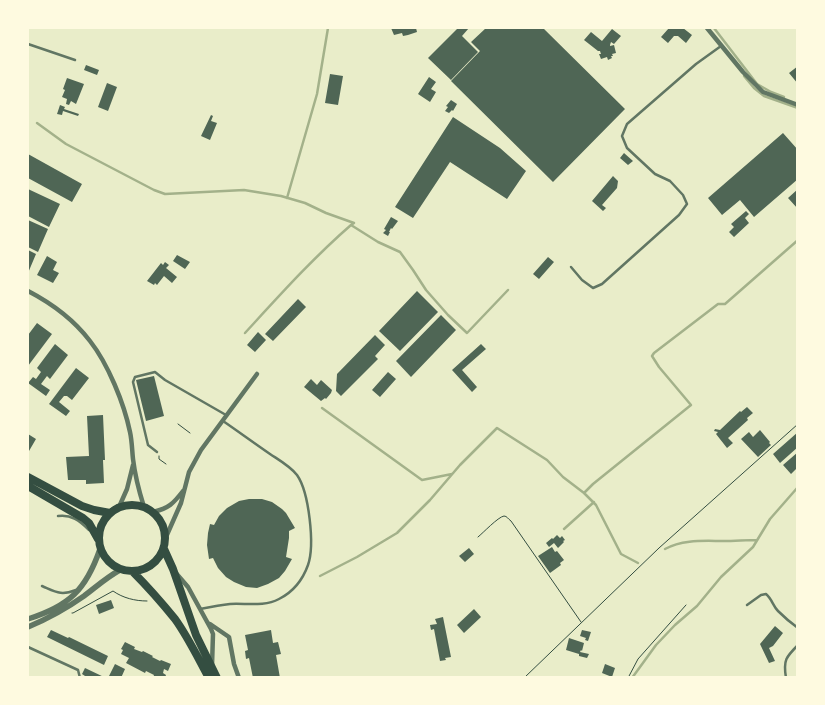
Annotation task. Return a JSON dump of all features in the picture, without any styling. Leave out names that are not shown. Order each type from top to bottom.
[{"type":"main road","points":[[28,477],[82,506],[110,513]]},
{"type":"main road","points":[[28,486],[79,515],[89,523],[98,539],[104,558],[120,570],[133,572],[152,566],[164,550],[166,537],[160,519],[153,512],[144,507],[127,505],[119,507],[104,520],[98,539]]},
{"type":"main road","points":[[164,550],[173,569],[196,635],[217,678]]},
{"type":"main road","points":[[133,572],[176,620],[209,678]]},
{"type":"street","points":[[708,28],[743,72],[763,92],[798,105]]},
{"type":"street","points":[[28,291],[43,299],[69,319],[90,341],[106,366],[122,402],[131,434],[138,490],[144,507]]},
{"type":"street","points":[[166,537],[181,503],[189,472],[194,461],[257,374]]},
{"type":"street","points":[[119,507],[127,489],[133,461]]},
{"type":"street","points":[[153,512],[171,505],[185,488]]},
{"type":"street","points":[[28,619],[43,614],[61,604],[82,587],[90,574],[100,549]]},
{"type":"street","points":[[173,569],[188,587],[213,634],[212,667]]},
{"type":"street","points":[[28,626],[62,610],[120,570]]},
{"type":"street","points":[[208,622],[225,633],[230,639],[234,664],[239,678]]},
{"type":"street","points":[[212,638],[217,634],[225,633]]},
{"type":"lane","points":[[28,44],[75,60]]},
{"type":"lane","points":[[571,267],[582,280],[593,288],[602,284],[679,215],[687,204],[683,195],[670,181],[656,174],[627,148],[622,136],[627,124],[696,64],[722,45]]},
{"type":"lane","points":[[157,452],[148,445],[132,382],[135,377],[155,372],[165,380],[227,415]]},
{"type":"lane","points":[[200,609],[231,604],[258,604],[278,600],[292,590],[299,582],[308,567],[310,559],[308,506],[297,476],[287,465],[223,421]]},
{"type":"lane","points":[[58,516],[70,516],[79,521],[98,539]]},
{"type":"lane","points":[[42,586],[59,594],[82,587]]},
{"type":"lane","points":[[747,605],[766,594],[770,597],[775,608],[798,628]]},
{"type":"lane","points":[[786,678],[784,663],[790,652],[798,644]]},
{"type":"lane","points":[[28,647],[78,670],[80,678]]},
{"type":"path","points":[[178,424],[190,433]]},
{"type":"path","points":[[524,678],[659,548],[798,424]]},
{"type":"path","points":[[157,452],[159,459],[166,464]]},
{"type":"path","points":[[478,537],[503,516],[511,521],[581,622]]},
{"type":"path","points":[[66,612],[73,613],[112,591],[132,599],[148,601]]},
{"type":"path","points":[[628,678],[638,660],[686,605]]},
{"type":"building","points":[[391,28],[416,28],[417,32],[403,36],[402,33],[394,35]]},
{"type":"building","points":[[458,28],[469,28],[462,36],[478,52],[451,80],[428,58]]},
{"type":"building","points":[[486,28],[543,28],[625,109],[553,182],[451,81],[480,51],[471,42]]},
{"type":"building","points":[[669,28],[683,28],[692,35],[686,43],[678,36],[674,36],[668,43],[661,37]]},
{"type":"building","points":[[612,29],[621,36],[614,44],[611,42],[610,45],[614,45],[616,53],[612,54],[612,58],[608,60],[607,57],[601,59],[600,51],[584,40],[591,32],[602,41]]},
{"type":"building","points":[[86,65],[99,70],[97,75],[84,70]]},
{"type":"building","points":[[798,66],[798,84],[789,73]]},
{"type":"building","points":[[330,74],[343,76],[338,105],[325,103]]},
{"type":"building","points":[[429,77],[436,82],[431,89],[436,92],[430,102],[418,94]]},
{"type":"building","points":[[67,78],[84,84],[76,104],[71,101],[69,105],[66,104],[67,99],[62,97]]},
{"type":"building","points":[[107,83],[117,87],[108,111],[98,107]]},
{"type":"building","points":[[451,100],[457,104],[453,111],[449,113],[445,111],[448,107],[446,106]]},
{"type":"building","points":[[60,105],[65,107],[64,109],[79,114],[78,116],[63,111],[62,115],[57,114]]},
{"type":"building","points":[[211,115],[213,116],[211,121],[217,123],[210,140],[201,136]]},
{"type":"building","points":[[453,117],[500,148],[526,171],[507,199],[450,162],[413,218],[395,207]]},
{"type":"building","points":[[783,133],[798,150],[798,179],[754,217],[740,200],[722,215],[708,198]]},
{"type":"building","points":[[624,153],[633,161],[628,165],[620,158]]},
{"type":"building","points":[[28,154],[82,184],[72,202],[28,178]]},
{"type":"building","points":[[613,176],[618,181],[617,188],[602,205],[606,208],[603,211],[592,201]]},
{"type":"building","points":[[28,189],[60,204],[49,227],[28,216]]},
{"type":"building","points":[[798,189],[798,209],[788,198]]},
{"type":"building","points":[[746,211],[749,214],[745,218],[749,223],[734,237],[729,232],[734,227],[731,224]]},
{"type":"building","points":[[391,217],[398,221],[391,228],[388,236],[383,233]]},
{"type":"building","points":[[28,220],[48,229],[38,252],[28,247]]},
{"type":"building","points":[[28,250],[36,254],[28,273]]},
{"type":"building","points":[[177,255],[190,262],[185,269],[173,261]]},
{"type":"building","points":[[47,256],[57,262],[53,270],[59,273],[53,283],[37,275]]},
{"type":"building","points":[[548,257],[554,262],[539,279],[533,274]]},
{"type":"building","points":[[165,262],[169,265],[166,268],[177,277],[172,283],[164,276],[157,285],[147,281],[161,263],[163,265]]},
{"type":"building","points":[[417,291],[438,312],[400,351],[379,331]]},
{"type":"building","points":[[298,299],[306,307],[273,341],[265,334]]},
{"type":"building","points":[[441,315],[456,330],[411,377],[396,361]]},
{"type":"building","points":[[37,323],[52,334],[28,366],[28,335]]},
{"type":"building","points":[[258,332],[266,340],[255,352],[247,345]]},
{"type":"building","points":[[375,335],[385,345],[375,356],[378,359],[341,396],[336,391],[337,374]]},
{"type":"building","points":[[55,344],[68,355],[50,379],[47,376],[41,384],[50,390],[46,396],[28,383],[33,377],[36,379],[41,372],[37,368]]},
{"type":"building","points":[[481,344],[486,349],[462,370],[477,387],[472,392],[452,370]]},
{"type":"building","points":[[76,368],[89,378],[72,400],[64,396],[59,402],[70,411],[66,416],[49,404]]},
{"type":"building","points":[[388,372],[396,379],[380,397],[372,390]]},
{"type":"building","points":[[154,376],[164,416],[146,421],[136,380]]},
{"type":"building","points":[[311,379],[317,385],[321,380],[332,390],[326,399],[321,401],[304,387]]},
{"type":"building","points":[[747,407],[753,413],[728,438],[733,443],[727,448],[716,434],[718,432],[714,431],[715,429],[720,430]]},
{"type":"building","points":[[103,415],[104,483],[86,484],[86,480],[68,480],[66,457],[89,456],[87,416]]},
{"type":"building","points":[[760,430],[771,445],[758,457],[741,439],[749,432],[753,437]]},
{"type":"building","points":[[798,432],[798,447],[780,463],[773,454]]},
{"type":"building","points":[[28,434],[36,439],[29,451],[28,451]]},
{"type":"building","points":[[798,452],[798,467],[791,474],[783,465]]},
{"type":"building","points":[[262,499],[272,502],[286,513],[295,528],[289,531],[286,557],[292,559],[285,571],[279,578],[257,588],[246,587],[226,577],[218,568],[213,558],[209,559],[207,545],[210,524],[214,525],[227,508],[239,501]]},
{"type":"building","points":[[557,535],[560,538],[562,536],[565,540],[564,542],[558,548],[554,543],[549,547],[546,543]]},
{"type":"building","points":[[552,547],[564,560],[560,563],[561,565],[550,573],[538,556]]},
{"type":"building","points":[[469,548],[474,554],[465,562],[459,556]]},
{"type":"building","points":[[111,600],[114,608],[99,614],[96,605]]},
{"type":"building","points":[[474,609],[481,617],[464,633],[457,625]]},
{"type":"building","points":[[443,617],[451,657],[440,661],[434,629],[431,630],[430,625],[437,624],[435,619]]},
{"type":"building","points":[[775,626],[783,633],[773,646],[769,648],[775,661],[769,663],[760,644]]},
{"type":"building","points":[[51,630],[108,656],[104,665],[47,637]]},
{"type":"building","points":[[271,630],[273,643],[278,642],[281,654],[276,655],[280,678],[253,678],[249,658],[246,659],[245,651],[248,650],[245,635]]},
{"type":"building","points":[[582,630],[591,632],[588,641],[580,636]]},
{"type":"building","points":[[569,638],[584,643],[580,652],[589,654],[587,658],[566,650]]},
{"type":"building","points":[[125,642],[135,647],[134,649],[143,651],[160,661],[171,664],[168,671],[164,669],[165,678],[153,678],[154,675],[146,671],[145,673],[126,663],[129,658],[121,654],[123,650],[121,649]]},
{"type":"building","points":[[115,664],[125,669],[121,678],[108,678]]},
{"type":"building","points":[[605,664],[615,668],[612,677],[602,673]]},
{"type":"building","points":[[85,668],[106,678],[88,678],[82,674]]},
{"type":"waterway","points":[[287,198],[317,94],[328,28]]},
{"type":"waterway","points":[[714,28],[757,84],[784,97]]},
{"type":"waterway","points":[[744,76],[764,96],[798,108]]},
{"type":"waterway","points":[[37,123],[66,144],[165,194],[244,190],[281,196],[305,203],[354,223],[351,225],[378,242],[400,252],[426,290],[467,333],[508,290]]},
{"type":"waterway","points":[[245,333],[283,291],[351,225]]},
{"type":"waterway","points":[[320,576],[397,533],[497,428],[547,460],[563,477],[584,493],[691,405],[659,367],[652,356],[654,353],[718,304],[725,304],[798,240]]},
{"type":"waterway","points":[[322,408],[422,480],[452,474]]},
{"type":"waterway","points":[[632,678],[656,645],[697,606],[721,577],[753,547],[770,519],[798,487]]},
{"type":"waterway","points":[[584,493],[596,505],[621,554],[638,563]]},
{"type":"waterway","points":[[564,529],[594,502]]},
{"type":"waterway","points":[[665,549],[694,541],[757,540]]}]
